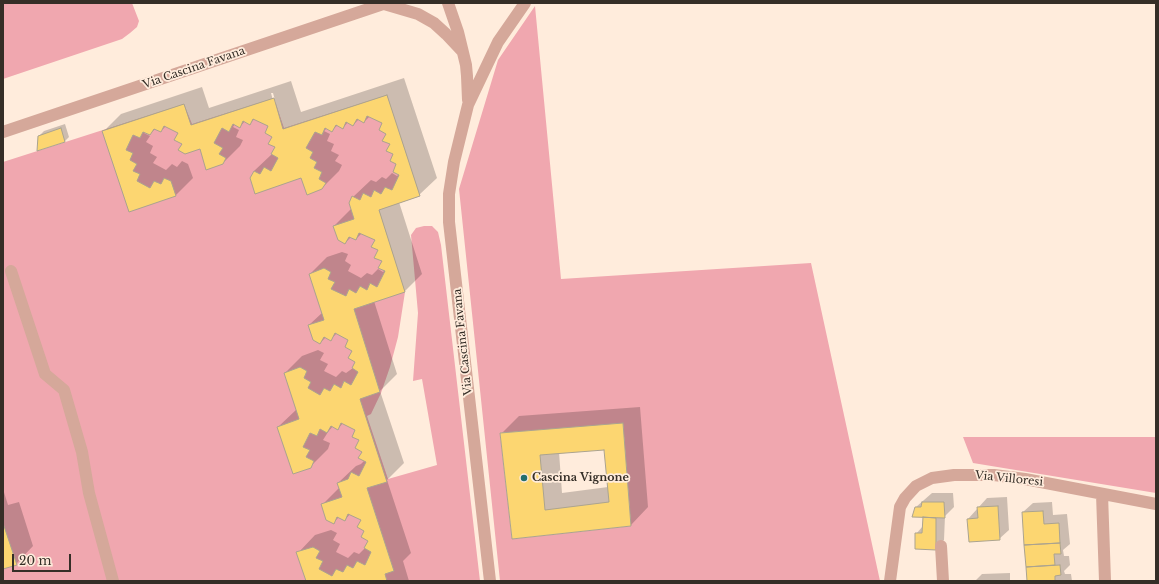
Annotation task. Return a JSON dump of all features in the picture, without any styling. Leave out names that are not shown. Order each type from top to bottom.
[{"type":"street","name":"Via Cascina Favana","points":[[3,132],[385,3],[418,14],[434,23],[462,51]]},
{"type":"street","name":"Via Cascina Favana","points":[[448,3],[458,32],[467,76],[468,105]]},
{"type":"street","name":"Via Cascina Favana","points":[[490,581],[449,222],[449,194],[451,178],[468,105],[498,42],[525,3]]},
{"type":"street","points":[[11,271],[45,374],[64,390],[82,452],[89,493],[113,581]]},
{"type":"street","name":"Via Villoresi","points":[[890,581],[900,507],[910,492],[923,481],[932,478],[954,475],[994,475],[1025,479],[1156,504]]},
{"type":"street","points":[[1102,494],[1105,581]]},
{"type":"street","points":[[941,546],[943,581]]},
{"type":"shaded area","points":[[3,3],[132,3],[139,21],[137,27],[122,39],[3,79]]},
{"type":"shaded area","points":[[535,6],[561,279],[811,263],[880,581],[500,581],[459,189],[498,60]],"holes":[[[623,424],[631,526],[512,539],[500,433]]]},
{"type":"shaded area","points":[[387,95],[420,196],[379,210],[405,292],[398,337],[390,367],[381,393],[371,414],[367,416],[388,479],[437,465],[422,379],[413,381],[418,313],[411,235],[416,228],[432,226],[438,232],[441,245],[480,581],[3,581],[3,162],[184,104],[192,124],[274,98],[284,128]]},
{"type":"shaded area","points":[[963,437],[1156,437],[1156,493],[973,463]]},
{"type":"building","points":[[387,95],[420,196],[379,210],[405,292],[354,309],[380,392],[360,399],[387,482],[367,488],[394,571],[385,574],[387,581],[306,581],[296,552],[313,547],[320,551],[316,558],[323,561],[319,569],[332,576],[336,569],[343,572],[347,565],[353,568],[357,561],[365,565],[371,552],[364,548],[368,541],[361,537],[364,531],[357,527],[361,520],[348,514],[345,521],[337,517],[334,524],[326,520],[321,504],[342,497],[337,483],[348,479],[351,472],[359,476],[366,462],[358,458],[362,452],[355,448],[359,440],[352,437],[355,430],[341,423],[338,430],[331,426],[327,433],[320,429],[317,436],[310,433],[303,447],[310,450],[306,457],[314,461],[311,468],[293,474],[277,427],[299,419],[284,373],[300,367],[307,371],[304,378],[311,382],[308,388],[320,395],[324,388],[330,391],[334,384],[341,388],[344,381],[351,385],[358,372],[352,368],[355,362],[348,358],[352,351],[345,347],[348,340],[335,333],[331,341],[324,337],[320,344],[313,340],[308,325],[324,320],[309,274],[324,268],[331,272],[328,279],[335,282],[331,289],[346,296],[349,289],[356,293],[360,286],[367,290],[370,283],[377,287],[385,271],[378,268],[382,261],[374,258],[378,250],[371,247],[375,240],[359,233],[356,240],[349,237],[345,244],[338,240],[333,226],[354,219],[349,203],[352,196],[360,200],[363,193],[371,197],[374,190],[381,194],[385,187],[392,190],[399,175],[393,172],[396,164],[390,161],[393,154],[386,151],[390,144],[382,141],[386,134],[379,130],[382,123],[367,116],[364,123],[357,119],[353,126],[346,122],[343,129],[336,125],[332,132],[325,128],[322,135],[315,132],[306,148],[313,152],[310,158],[317,162],[314,168],[322,172],[319,179],[326,183],[322,189],[307,195],[301,178],[255,194],[250,178],[254,171],[260,174],[264,167],[271,171],[278,158],[271,154],[275,147],[268,144],[272,137],[265,133],[268,126],[253,119],[250,125],[243,121],[240,128],[233,124],[229,132],[222,128],[214,143],[223,148],[219,154],[226,158],[223,164],[206,170],[200,149],[185,154],[178,150],[182,144],[174,140],[178,133],[164,126],[161,132],[154,129],[150,135],[143,132],[140,138],[133,135],[126,150],[133,153],[130,160],[137,164],[133,171],[140,174],[137,181],[150,188],[154,181],[161,184],[164,178],[171,181],[176,196],[129,212],[102,131],[184,104],[191,125],[274,98],[283,129]]},
{"type":"building","points":[[61,128],[65,142],[37,151],[38,136]]},
{"type":"building","name":"Cascina Vignone","points":[[623,423],[631,526],[512,539],[500,433]],"holes":[[[604,450],[609,502],[545,510],[540,455]]]},
{"type":"building","points":[[922,502],[944,502],[945,518],[912,517],[915,507],[921,507]]},
{"type":"building","points":[[998,506],[1000,540],[969,542],[967,519],[978,518],[977,507]]},
{"type":"building","points":[[1043,511],[1044,524],[1059,523],[1060,543],[1024,545],[1022,512]]},
{"type":"building","points":[[923,517],[936,518],[936,550],[915,549],[915,533],[922,533]]},
{"type":"building","points":[[3,523],[17,565],[3,569]]},
{"type":"building","points":[[1060,543],[1061,554],[1054,554],[1055,565],[1026,567],[1024,545]]},
{"type":"building","points":[[1060,565],[1061,575],[1055,576],[1055,581],[1027,581],[1026,567]]},
{"type":"place","name":"Cascina Vignone","points":[[524,478]]}]
